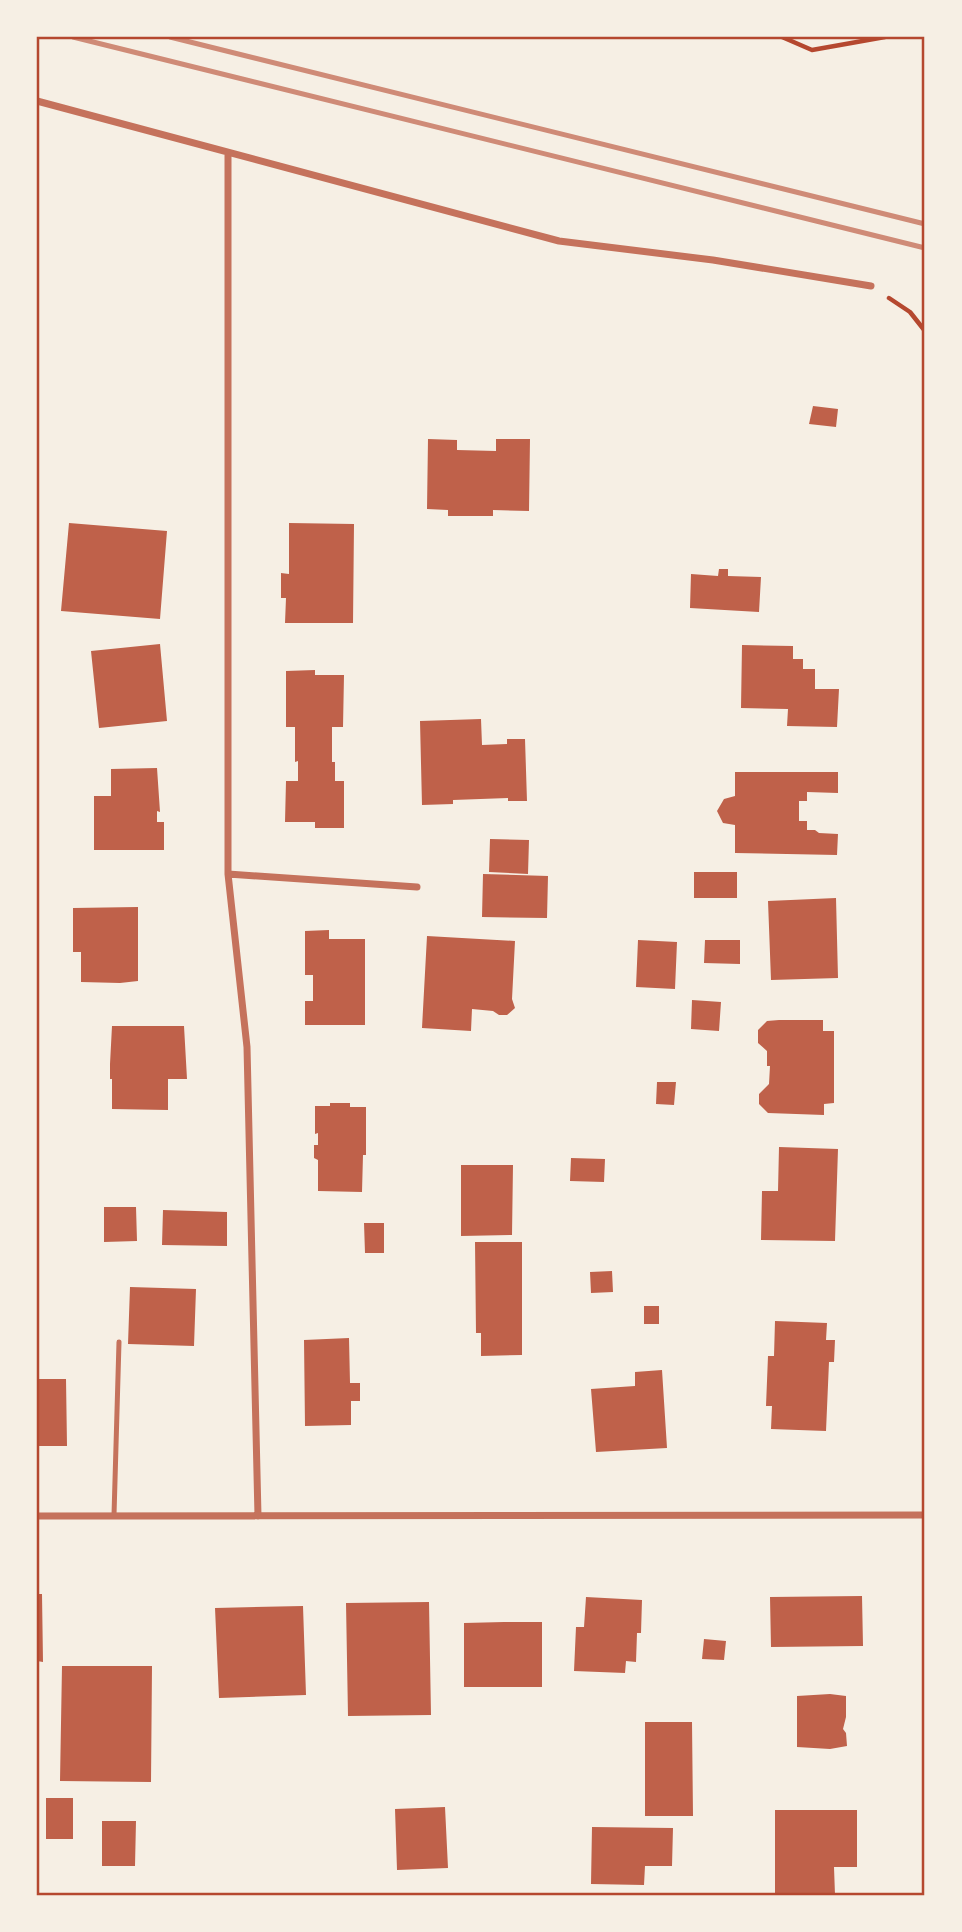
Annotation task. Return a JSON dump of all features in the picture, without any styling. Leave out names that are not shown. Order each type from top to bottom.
[{"type":"street","points":[[37,100],[559,241],[713,260],[871,286]]},
{"type":"street","points":[[229,153],[228,874],[247,1047],[258,1516]]},
{"type":"street","points":[[228,874],[417,887]]},
{"type":"street","points":[[37,1516],[925,1515]]},
{"type":"lane","points":[[114,1516],[119,1342]]},
{"type":"path","points":[[782,37],[812,50],[885,37]]},
{"type":"path","points":[[871,286],[910,312],[925,331]]},
{"type":"building","points":[[813,406],[838,409],[836,427],[809,424]]},
{"type":"building","points":[[428,439],[457,440],[457,450],[496,451],[496,439],[530,439],[529,511],[493,510],[493,516],[448,516],[448,510],[427,509]]},
{"type":"building","points":[[69,523],[167,531],[160,619],[61,611]]},
{"type":"building","points":[[289,523],[354,524],[353,623],[285,623],[286,598],[281,598],[281,573],[289,574]]},
{"type":"building","points":[[719,569],[728,569],[728,576],[761,577],[759,612],[690,608],[691,574],[718,576]]},
{"type":"building","points":[[160,644],[167,721],[99,728],[91,651]]},
{"type":"building","points":[[742,645],[793,646],[793,659],[803,659],[803,669],[815,669],[815,689],[839,689],[837,727],[787,726],[788,709],[741,708]]},
{"type":"building","points":[[315,670],[315,675],[344,675],[343,727],[332,727],[332,762],[335,762],[335,781],[344,781],[344,828],[315,828],[315,822],[285,822],[286,781],[298,781],[295,727],[286,727],[286,671]]},
{"type":"building","points":[[481,719],[482,745],[507,744],[507,739],[525,739],[527,801],[508,801],[508,798],[453,800],[453,804],[422,805],[420,721]]},
{"type":"building","points":[[157,768],[160,812],[157,811],[157,822],[164,822],[164,850],[94,850],[94,796],[111,796],[111,769]]},
{"type":"building","points":[[735,772],[838,772],[838,793],[807,792],[807,801],[799,801],[799,821],[807,821],[807,830],[838,834],[837,855],[735,853],[735,825],[723,823],[717,811],[724,799],[735,796]]},
{"type":"building","points":[[490,839],[529,840],[528,874],[489,872]]},
{"type":"building","points":[[694,872],[737,872],[737,898],[694,898]]},
{"type":"building","points":[[483,874],[548,876],[547,918],[482,917]]},
{"type":"building","points":[[836,898],[838,978],[771,980],[768,901]]},
{"type":"building","points":[[138,907],[138,981],[81,982],[81,952],[73,952],[73,908]]},
{"type":"building","points":[[329,930],[329,939],[365,939],[365,1025],[305,1025],[305,1001],[313,1001],[313,975],[305,975],[305,931]]},
{"type":"building","points":[[427,936],[515,941],[512,999],[515,1008],[507,1015],[472,1009],[471,1031],[422,1028]]},
{"type":"building","points":[[638,940],[677,942],[675,989],[636,987]]},
{"type":"building","points":[[705,940],[740,940],[740,964],[704,963]]},
{"type":"building","points":[[692,1000],[721,1002],[719,1031],[691,1029]]},
{"type":"building","points":[[823,1020],[823,1031],[834,1031],[834,1103],[824,1104],[824,1115],[768,1113],[759,1104],[759,1094],[769,1084],[770,1066],[767,1066],[767,1051],[758,1043],[758,1030],[767,1021]]},
{"type":"building","points":[[112,1026],[184,1026],[187,1079],[168,1079],[168,1110],[112,1109]]},
{"type":"building","points":[[657,1082],[676,1082],[674,1105],[656,1104]]},
{"type":"building","points":[[330,1103],[350,1103],[350,1107],[366,1107],[366,1155],[363,1155],[362,1192],[318,1191],[318,1160],[314,1158],[314,1145],[318,1145],[318,1133],[315,1134],[315,1106],[330,1106]]},
{"type":"building","points":[[779,1147],[838,1149],[835,1241],[761,1240],[762,1191],[778,1191]]},
{"type":"building","points":[[571,1158],[605,1159],[604,1182],[570,1181]]},
{"type":"building","points":[[461,1165],[513,1165],[512,1235],[461,1236]]},
{"type":"building","points":[[104,1207],[136,1207],[137,1241],[104,1242]]},
{"type":"building","points":[[163,1210],[227,1212],[227,1246],[162,1245]]},
{"type":"building","points":[[364,1223],[384,1223],[384,1253],[365,1253]]},
{"type":"building","points":[[475,1242],[522,1242],[522,1355],[481,1356],[481,1333],[476,1333]]},
{"type":"building","points":[[612,1271],[613,1292],[591,1293],[590,1272]]},
{"type":"building","points":[[130,1287],[196,1289],[194,1346],[128,1344]]},
{"type":"building","points":[[644,1306],[659,1306],[659,1324],[644,1324]]},
{"type":"building","points":[[775,1321],[827,1323],[826,1340],[835,1340],[834,1362],[829,1362],[826,1431],[771,1429],[772,1406],[766,1406],[768,1356],[774,1356]]},
{"type":"building","points":[[349,1338],[350,1383],[360,1383],[360,1401],[351,1401],[351,1425],[305,1426],[304,1340]]},
{"type":"building","points":[[662,1370],[667,1448],[596,1452],[591,1389],[635,1386],[635,1372]]},
{"type":"building","points":[[37,1379],[66,1379],[67,1446],[37,1446]]},
{"type":"building","points":[[37,1594],[42,1594],[43,1662],[37,1661]]},
{"type":"building","points":[[862,1596],[863,1646],[771,1647],[770,1597]]},
{"type":"building","points":[[586,1597],[642,1600],[641,1633],[637,1633],[636,1662],[626,1661],[625,1673],[574,1671],[576,1627],[584,1627]]},
{"type":"building","points":[[429,1602],[431,1715],[348,1716],[346,1603]]},
{"type":"building","points":[[303,1606],[306,1695],[219,1698],[215,1608]]},
{"type":"building","points":[[542,1622],[542,1687],[464,1687],[464,1623]]},
{"type":"building","points":[[704,1639],[726,1641],[724,1660],[702,1659]]},
{"type":"building","points":[[62,1666],[152,1666],[151,1782],[60,1781]]},
{"type":"building","points":[[797,1696],[846,1696],[843,1729],[847,1746],[830,1749],[797,1747]]},
{"type":"building","points":[[645,1722],[692,1722],[693,1816],[645,1816]]},
{"type":"building","points":[[46,1798],[73,1798],[73,1839],[46,1839]]},
{"type":"building","points":[[445,1807],[448,1868],[397,1870],[395,1809]]},
{"type":"building","points":[[775,1810],[857,1810],[857,1867],[834,1867],[835,1895],[775,1895]]},
{"type":"building","points":[[102,1821],[136,1821],[135,1866],[102,1866]]},
{"type":"building","points":[[592,1827],[673,1828],[672,1866],[645,1866],[644,1885],[591,1884]]},
{"type":"railway","points":[[73,37],[925,248]]},
{"type":"railway","points":[[170,37],[925,224]]}]
